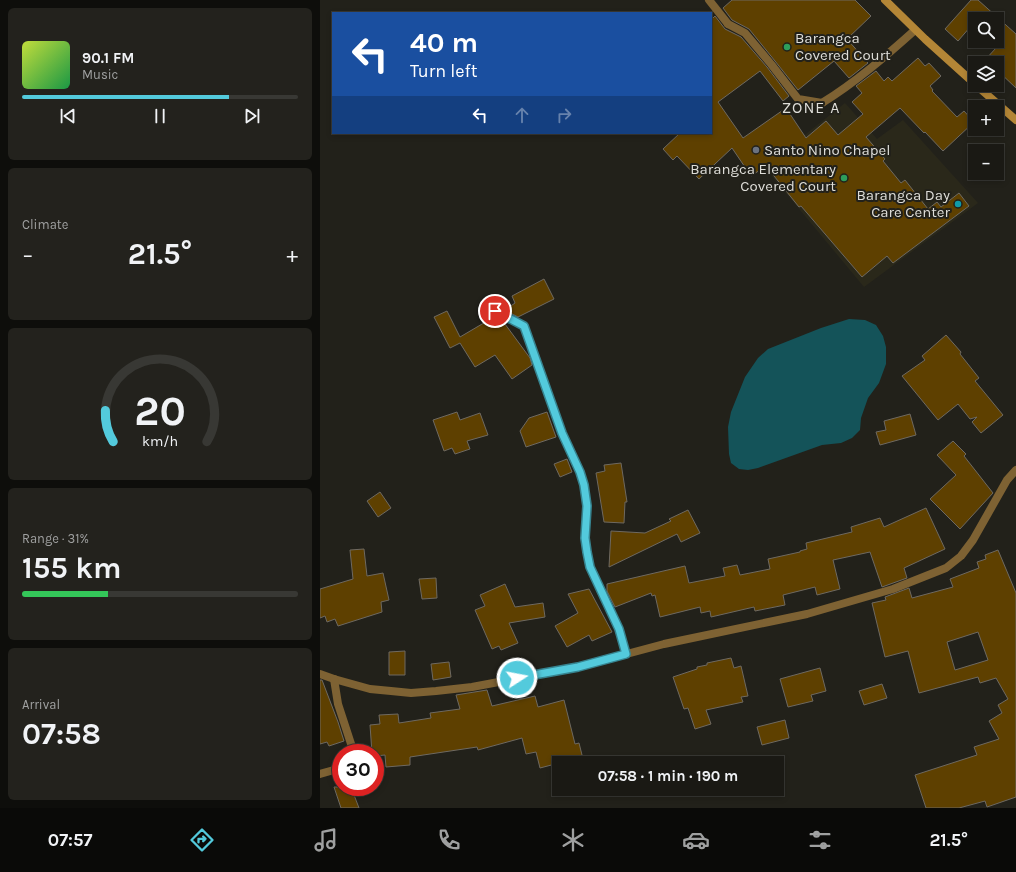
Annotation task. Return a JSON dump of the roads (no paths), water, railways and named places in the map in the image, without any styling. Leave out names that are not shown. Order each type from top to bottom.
[{"type":"main road","points":[[885,0],[968,78]]},
{"type":"main road","points":[[984,92],[1016,120]]},
{"type":"street","points":[[708,0],[728,24],[745,33],[798,99],[822,103],[846,88],[916,30]]},
{"type":"street","points":[[495,311],[524,326],[562,433],[580,472],[584,485],[587,506],[585,538],[590,567],[619,629],[626,654]]},
{"type":"street","points":[[320,674],[370,689],[411,693],[472,687],[578,667],[664,644],[807,614],[893,589],[946,568],[961,556],[973,540],[1007,480],[1016,470]]},
{"type":"street","points":[[334,679],[338,704],[351,744]]},
{"type":"street","points":[[320,774],[332,771]]},
{"type":"water","points":[[849,319],[865,320],[876,325],[883,336],[886,347],[886,364],[879,383],[868,398],[861,418],[860,430],[852,438],[841,443],[822,445],[758,468],[748,470],[739,469],[731,463],[729,454],[728,427],[731,412],[745,377],[758,358],[768,349],[821,328]]},
{"type":"place","name":"Barangca Covered Court","points":[[787,47]]},
{"type":"place","name":"Santo Nino Chapel","points":[[756,150]]},
{"type":"place","name":"Barangca Elementary Covered Court","points":[[844,178]]},
{"type":"place","name":"Barangca Day Care Center","points":[[958,204]]},
{"type":"district","name":"ZONE A","points":[[811,107]]}]
